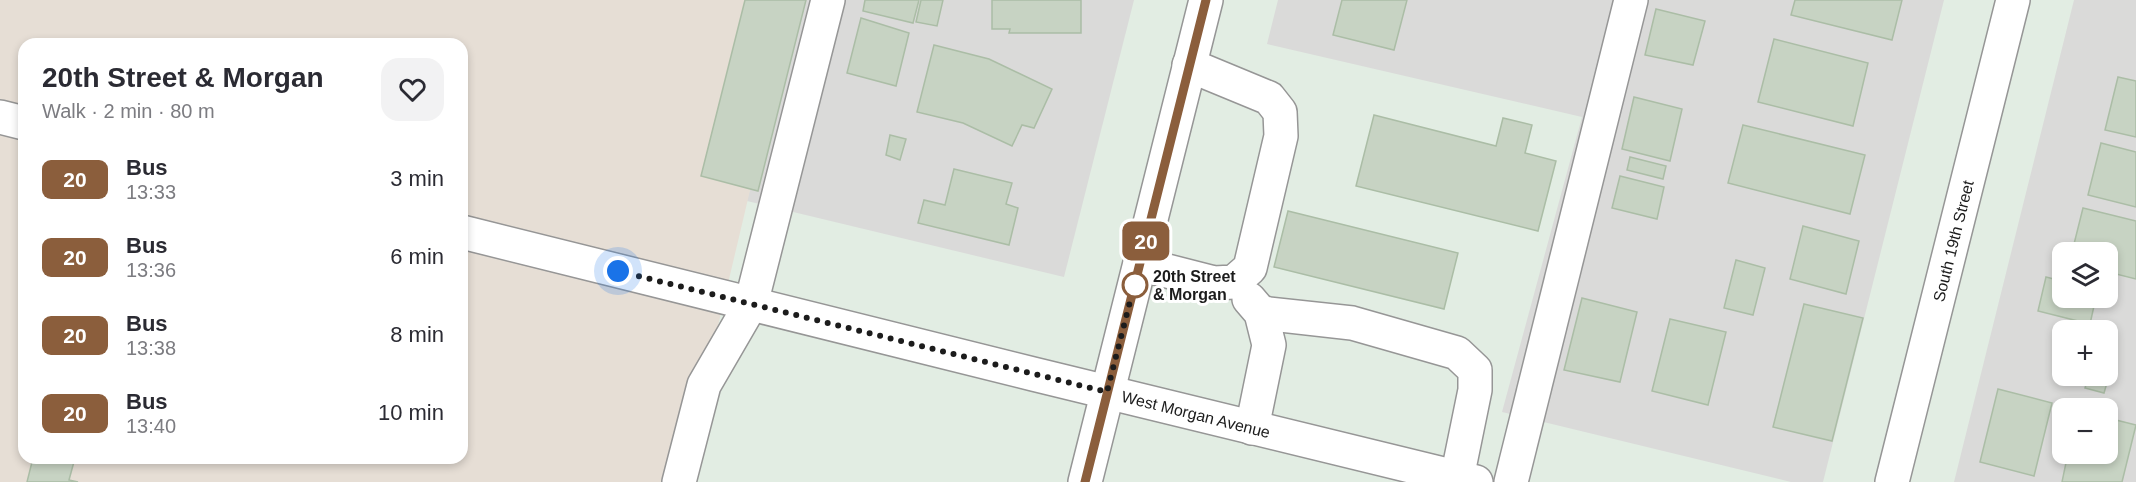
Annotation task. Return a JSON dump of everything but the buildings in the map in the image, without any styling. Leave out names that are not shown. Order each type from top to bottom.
[{"type":"street","points":[[679,482],[704,385],[751,304],[828,0]]},
{"type":"street","points":[[1085,482],[1206,0]]},
{"type":"street","points":[[1511,482],[1631,0]]},
{"type":"street","name":"South 19th Street","points":[[1892,482],[2013,0]]},
{"type":"street","points":[[1140,264],[1214,283],[1234,282],[1250,268],[1281,136],[1280,112],[1269,98],[1190,65]]},
{"type":"street","points":[[0,117],[18,122]]},
{"type":"street","name":"West Morgan Avenue","points":[[468,233],[1467,480]]},
{"type":"street","points":[[1234,282],[1261,313],[1269,345],[1252,428]]},
{"type":"street","points":[[1261,313],[1352,323],[1457,353],[1475,370],[1467,480]]},
{"type":"shaded area","points":[[0,0],[795,0],[679,482],[0,482]]},
{"type":"shaded area","points":[[799,0],[1134,0],[1064,277],[747,201]]},
{"type":"shaded area","points":[[1278,0],[1944,0],[1823,482],[1791,482],[1502,412],[1582,117],[1267,44]]},
{"type":"shaded area","points":[[2074,0],[2136,0],[2136,482],[1954,482]]},
{"type":"bus line","name":"20","points":[[1085,482],[1206,0]]},
{"type":"place","name":"20th Street & Morgan","points":[[1135,285]]},
{"type":"route","points":[[618,271],[1107,392],[1135,282],[1135,285]]}]
